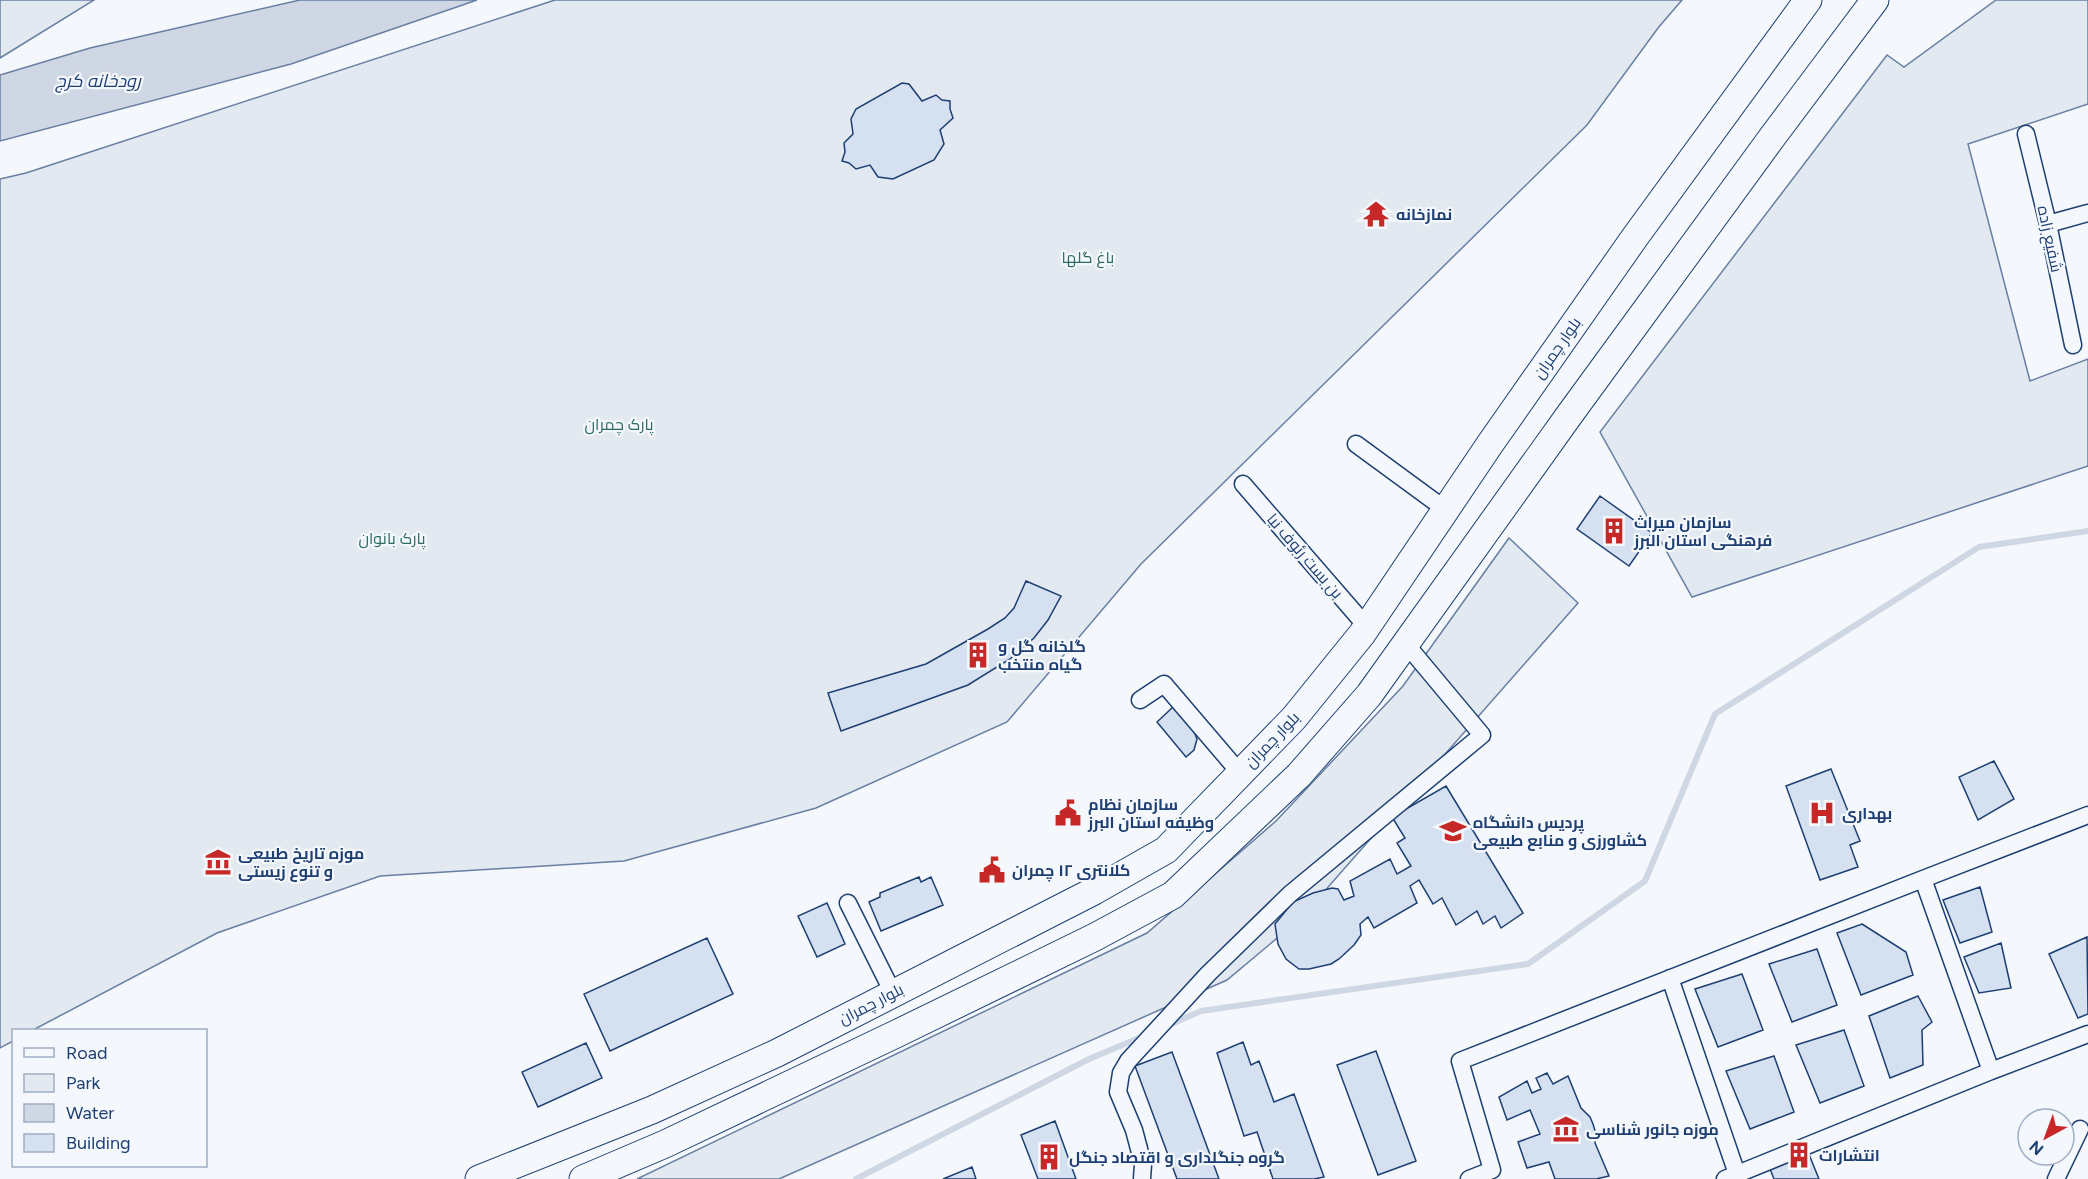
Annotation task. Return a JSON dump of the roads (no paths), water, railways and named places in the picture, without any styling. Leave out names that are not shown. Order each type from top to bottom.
[{"type":"main road","name":"بلوار چمران","points":[[479,1179],[652,1110],[777,1053],[1094,891],[1166,850],[1294,718],[1367,627],[1635,237],[1737,94],[1809,0]]},
{"type":"main road","points":[[583,1179],[665,1144],[896,1034],[1095,937],[1173,895],[1299,775],[1369,695],[1569,414],[1875,0]]},
{"type":"street","name":"شفیع زاده","points":[[2026,134],[2048,224],[2073,345]]},
{"type":"street","points":[[2048,224],[2088,213]]},
{"type":"street","points":[[1356,444],[1446,510]]},
{"type":"street","name":"بن بست رئوف نیا","points":[[1243,484],[1367,627]]},
{"type":"street","points":[[1142,1179],[1143,1164],[1134,1130],[1118,1092],[1121,1073],[1128,1061],[1208,974],[1290,894],[1482,735],[1406,644]]},
{"type":"street","points":[[1140,700],[1164,684],[1240,772]]},
{"type":"street","points":[[1469,1179],[1494,1175],[1460,1061],[2088,815]]},
{"type":"street","points":[[1923,879],[1991,1071]]},
{"type":"street","points":[[848,903],[893,993]]},
{"type":"street","points":[[1670,978],[1731,1177],[2088,1034]]},
{"type":"street","points":[[2056,1179],[2080,1129]]},
{"type":"water","name":"رودخانه کرج","points":[[300,0],[477,0],[291,64],[0,141],[0,75],[90,48]]},
{"type":"waterway","points":[[1169,1025],[1201,1011],[1528,964],[1645,881],[1715,714],[1979,547],[2088,531]]},
{"type":"waterway","points":[[856,1179],[1089,1059],[1146,1035]]},
{"type":"place","name":"نمازخانه","points":[[1376,214]]},
{"type":"place","name":"سازمان میراث فرهنگی استان البرز","points":[[1614,531]]},
{"type":"place","name":"گلخانه گل و گیاه منتخب","points":[[978,655]]},
{"type":"place","name":"سازمان نظام وظیفه استان البرز","points":[[1068,813]]},
{"type":"place","name":"بهداری","points":[[1822,813]]},
{"type":"place","name":"پردیس دانشگاه کشاورزی و منابع طبیعی","points":[[1453,831]]},
{"type":"place","name":"موزه تاریخ طبیعی و تنوع زیستی","points":[[218,862]]},
{"type":"place","name":"کلانتری ۱۲ چمران","points":[[992,870]]},
{"type":"place","name":"موزه جانور شناسی","points":[[1566,1129]]},
{"type":"place","name":"انتشارات","points":[[1799,1155]]},
{"type":"place","name":"گروه جنگلداری و اقتصاد جنگل","points":[[1049,1157]]},
{"type":"park label","name":"باغ گلها","points":[[1088,257]]},
{"type":"park label","name":"پارک چمران","points":[[619,424]]},
{"type":"park label","name":"پارک بانوان","points":[[392,538]]}]
